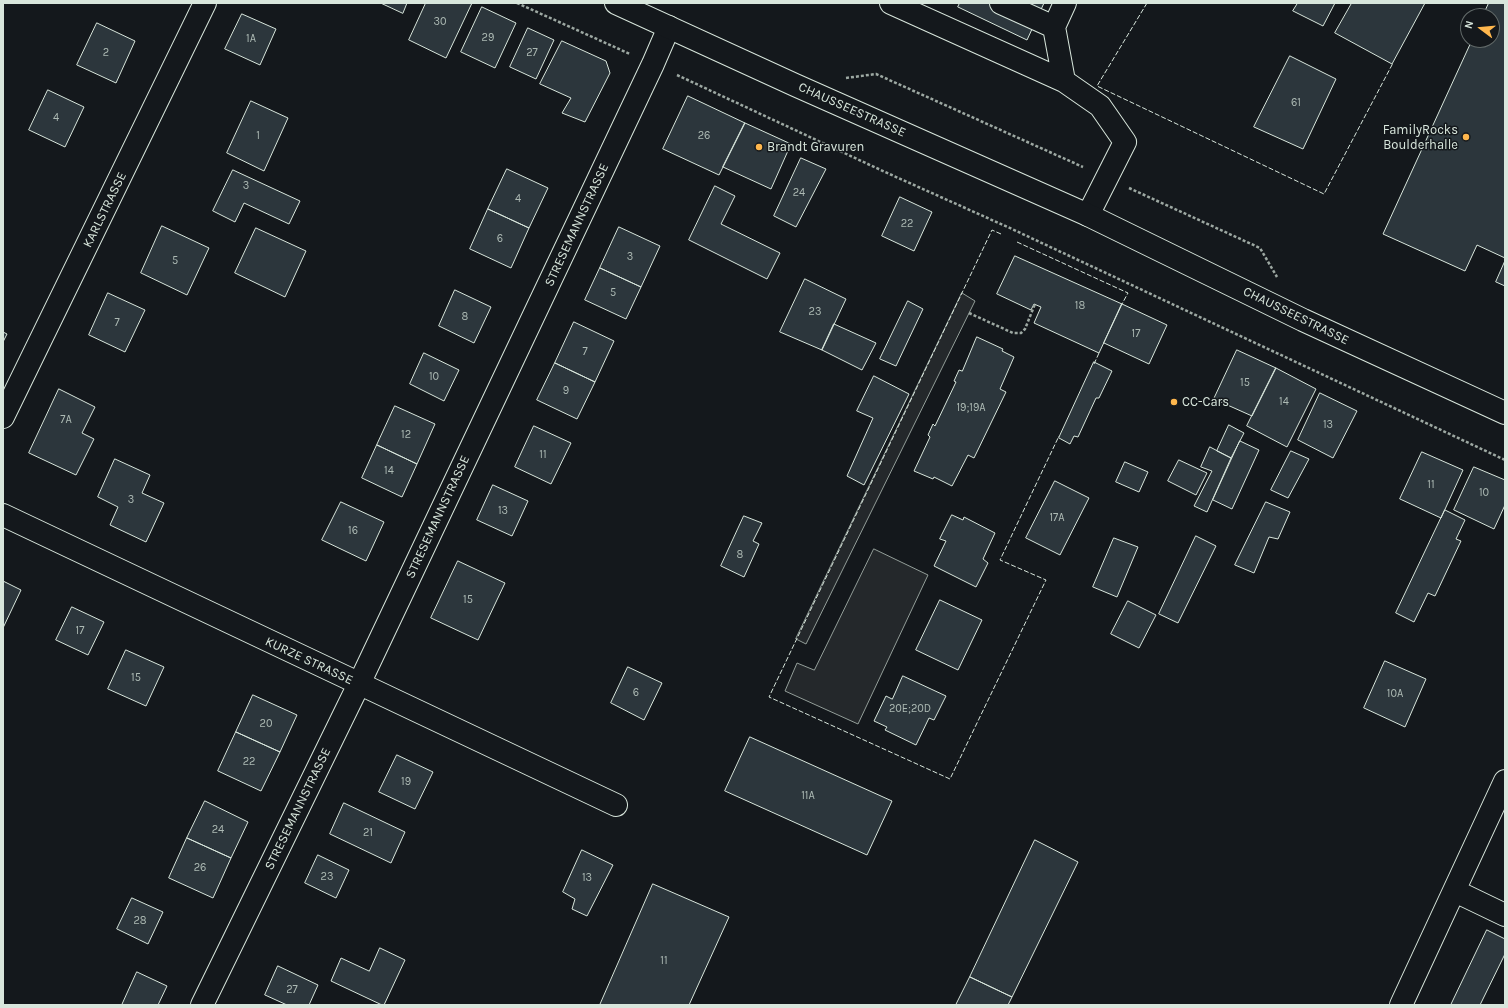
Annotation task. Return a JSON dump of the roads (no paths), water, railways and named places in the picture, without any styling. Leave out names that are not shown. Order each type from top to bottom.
[{"type":"street","name":"KARLSTRASSE","points":[[3,417],[205,3]]},
{"type":"street","name":"CHAUSSEESTRASSE","points":[[616,3],[795,85],[1088,215],[1303,320],[1505,413]]},
{"type":"street","points":[[891,3],[1064,81],[1100,106],[1125,142],[1088,215]]},
{"type":"street","points":[[1001,3],[1054,26]]},
{"type":"street","points":[[1064,81],[1054,26],[1065,3]]},
{"type":"street","name":"STRESEMANNSTRASSE","points":[[202,1005],[359,684],[654,64],[669,27]]},
{"type":"street","name":"KURZE STRASSE","points":[[3,515],[616,805]]},
{"type":"street","points":[[1401,1005],[1505,781]]},
{"type":"street","points":[[1455,891],[1505,915]]},
{"type":"place","name":"FamilyRocks Boulderhalle","points":[[1466,137]]},
{"type":"place","name":"Brandt Gravuren","points":[[759,147]]},
{"type":"place","name":"CC-Cars","points":[[1174,402]]}]
